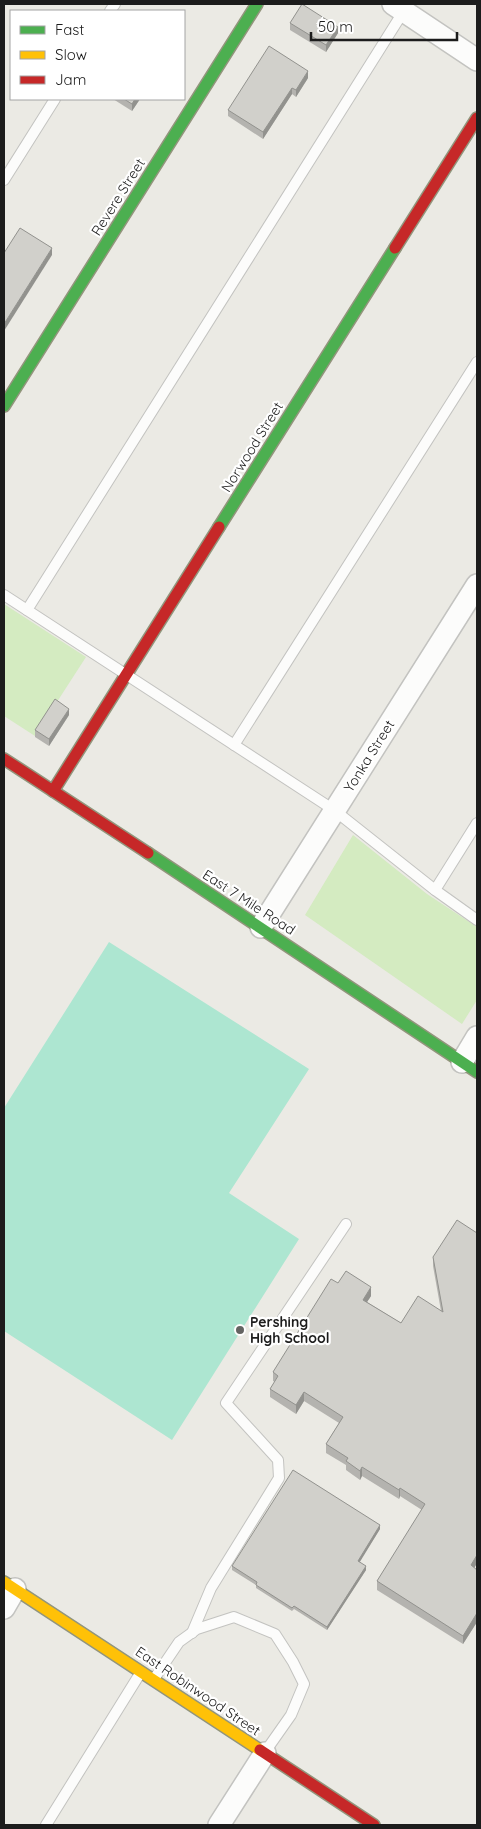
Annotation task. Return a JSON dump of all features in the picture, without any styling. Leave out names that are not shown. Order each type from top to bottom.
[{"type":"street","name":"Revere Street","points":[[4,406],[257,4]]},
{"type":"street","points":[[402,6],[477,60]]},
{"type":"street","name":"Norwood Street","points":[[53,791],[477,118]]},
{"type":"street","name":"Yonka Street","points":[[261,927],[477,585]]},
{"type":"street","name":"East 7 Mile Road","points":[[4,759],[261,927],[470,1067]]},
{"type":"street","points":[[470,1067],[477,1037]]},
{"type":"street","points":[[4,1608],[10,1586]]},
{"type":"street","name":"East Robinwood Street","points":[[10,1586],[374,1825]]},
{"type":"street","points":[[219,1825],[265,1753]]},
{"type":"lane","points":[[27,610],[402,6]]},
{"type":"lane","points":[[4,180],[54,100]]},
{"type":"lane","points":[[234,745],[477,362]]},
{"type":"lane","points":[[4,595],[334,810],[435,890],[477,920]]},
{"type":"lane","points":[[435,890],[477,823]]},
{"type":"lane","points":[[192,1633],[211,1588],[279,1478],[278,1460],[226,1403],[346,1224]]},
{"type":"lane","points":[[154,1679],[179,1642],[197,1629],[234,1617],[275,1634],[293,1662],[304,1684],[291,1715],[265,1753]]},
{"type":"lane","points":[[46,1825],[142,1671]]},
{"type":"green space","points":[[4,604],[86,657],[35,736],[4,716]]},
{"type":"green space","points":[[353,835],[427,894],[477,927],[477,1000],[462,1024],[305,915]]},
{"type":"green space","points":[[109,942],[309,1069],[229,1193],[299,1239],[172,1440],[4,1331],[4,1108]]},
{"type":"building","points":[[302,4],[338,27],[326,45],[290,23]]},
{"type":"building","points":[[269,46],[308,71],[296,90],[292,88],[263,132],[228,110]]},
{"type":"building","points":[[126,100],[134,100],[132,104]]},
{"type":"building","points":[[20,228],[52,248],[4,324],[4,253]]},
{"type":"building","points":[[55,699],[69,709],[49,739],[35,730]]},
{"type":"building","points":[[457,1220],[477,1233],[477,1555],[471,1565],[477,1570],[477,1613],[463,1636],[377,1581],[425,1504],[362,1467],[360,1471],[346,1461],[348,1458],[326,1444],[343,1417],[304,1392],[296,1405],[270,1389],[278,1376],[273,1372],[331,1279],[338,1283],[346,1271],[371,1287],[363,1300],[401,1323],[418,1296],[443,1312],[433,1257]]},
{"type":"building","points":[[293,1470],[380,1525],[358,1561],[366,1566],[327,1627],[256,1585],[257,1582],[232,1566]]},
{"type":"traffic: fast","points":[[4,406],[257,4]]},
{"type":"traffic: fast","points":[[219,527],[395,248]]},
{"type":"traffic: fast","points":[[148,853],[477,1072]]},
{"type":"traffic: slow","points":[[4,1582],[260,1750]]},
{"type":"traffic: jam","points":[[395,248],[477,118]]},
{"type":"traffic: jam","points":[[53,791],[219,527]]},
{"type":"traffic: jam","points":[[4,759],[148,853]]},
{"type":"traffic: jam","points":[[260,1750],[374,1825]]},
{"type":"place","name":"Pershing High School","points":[[240,1330]]}]
